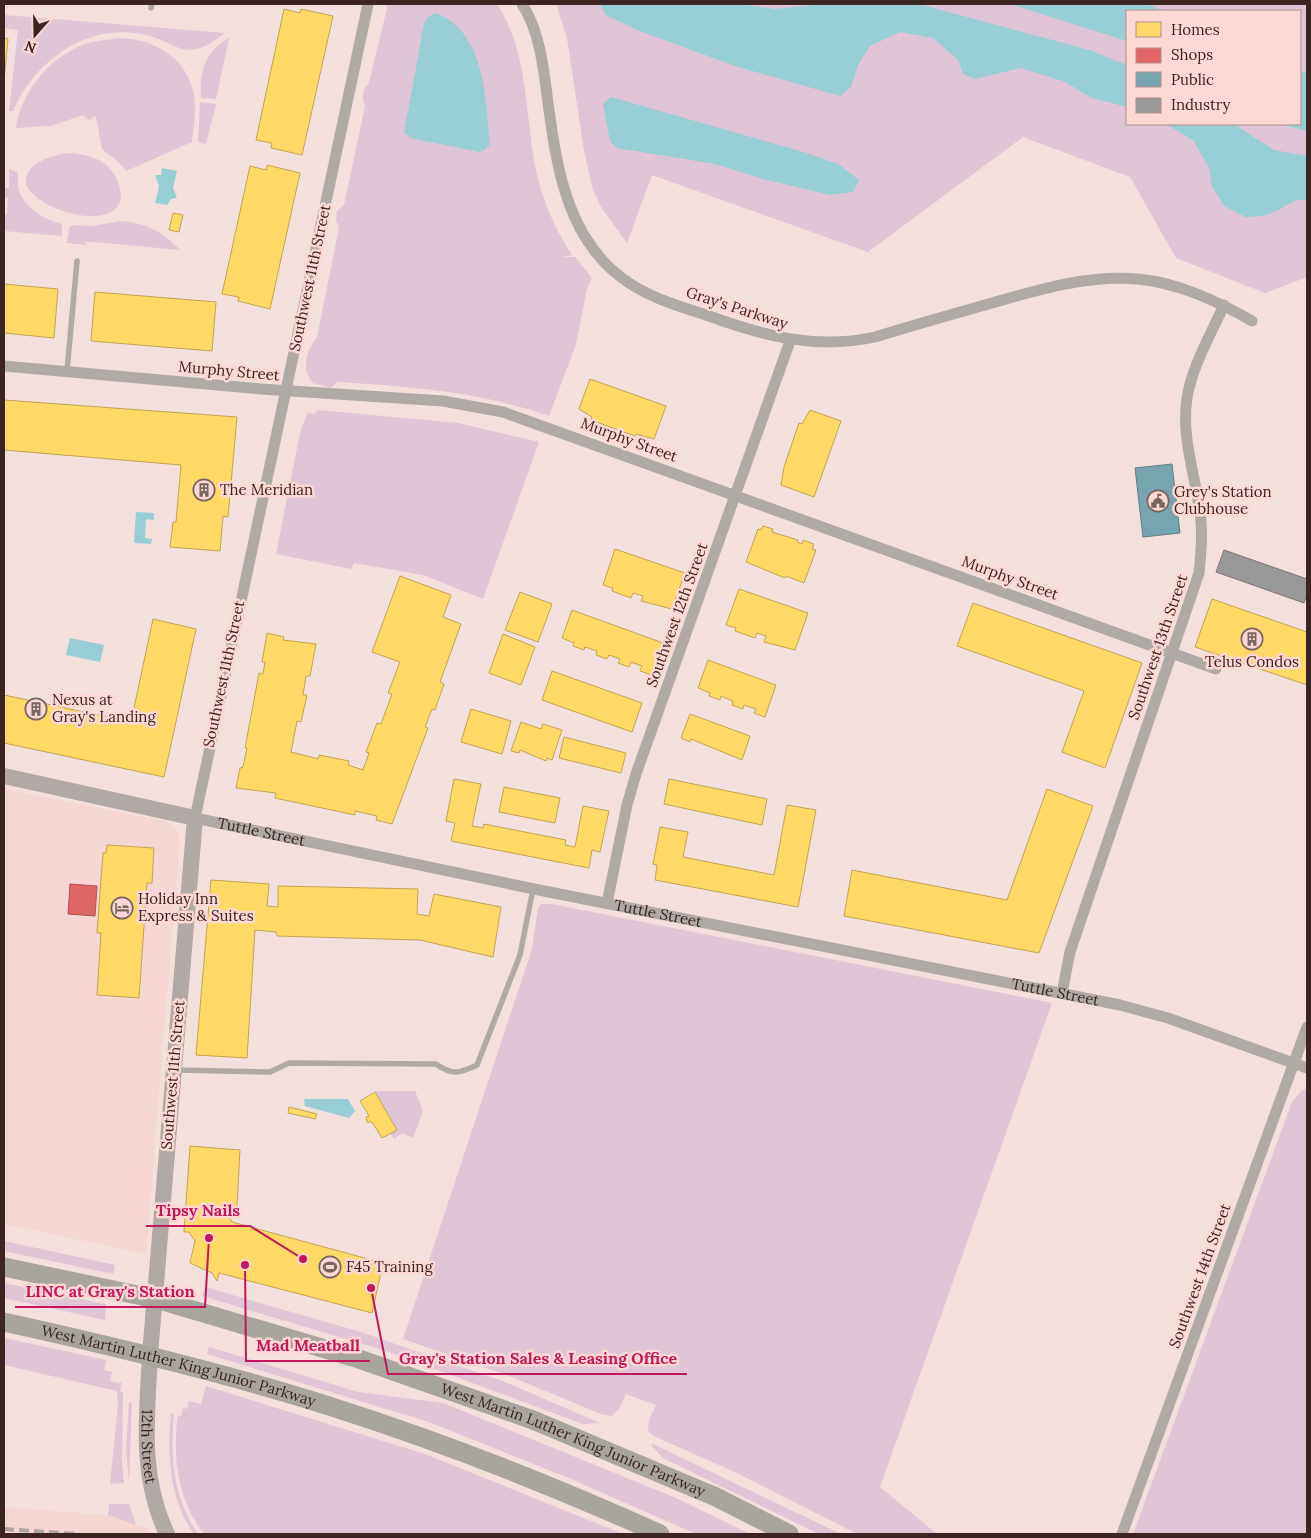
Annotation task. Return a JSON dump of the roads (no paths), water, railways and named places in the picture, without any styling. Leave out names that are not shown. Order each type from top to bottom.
[{"type":"main road","name":"West Martin Luther King Junior Parkway","points":[[4,1267],[156,1299],[359,1359],[533,1420],[716,1497],[789,1534]]},
{"type":"main road","name":"West Martin Luther King Junior Parkway","points":[[4,1322],[150,1355],[270,1388],[410,1433],[529,1477],[660,1534]]},
{"type":"street","name":"Southwest 11th Street","points":[[150,1355],[195,818],[368,4]]},
{"type":"street","name":"Gray's Parkway","points":[[522,4],[536,34],[543,63],[557,168],[564,193],[576,221],[602,259],[627,282],[661,299],[747,330],[790,341],[850,342],[1054,285],[1100,279],[1139,279],[1170,285],[1224,305],[1252,321]]},
{"type":"street","name":"Southwest 13th Street","points":[[1062,993],[1070,952],[1199,573],[1202,541],[1200,512],[1188,446],[1186,423],[1188,397],[1198,362],[1224,305]]},
{"type":"street","name":"Southwest 12th Street","points":[[607,903],[629,795],[790,341]]},
{"type":"street","name":"Murphy Street","points":[[4,366],[286,390],[443,401],[502,412],[1216,669]]},
{"type":"street","name":"Tuttle Street","points":[[4,776],[195,818],[607,903],[1062,993],[1168,1018],[1307,1068]]},
{"type":"street","name":"Southwest 14th Street","points":[[1122,1534],[1307,1027]]},
{"type":"street","name":"12th Street","points":[[150,1355],[147,1467],[158,1514],[167,1534]]},
{"type":"lane","points":[[67,371],[77,261]]},
{"type":"lane","points":[[174,1070],[270,1072],[289,1063],[436,1064],[448,1072],[460,1072],[477,1065],[520,955],[534,888]]},
{"type":"water","points":[[600,4],[741,4],[775,9],[821,4],[919,4],[1089,50],[1126,65],[1126,107],[1092,98],[1063,81],[1020,68],[975,79],[963,74],[958,60],[933,38],[900,32],[870,46],[858,65],[851,87],[840,96],[735,66],[637,30],[606,15]]},
{"type":"water","points":[[1010,4],[1147,4],[1162,10],[1126,10],[1126,41]]},
{"type":"water","points":[[435,13],[452,22],[464,34],[480,68],[487,107],[490,144],[485,150],[479,152],[411,138],[404,133],[424,24],[428,17]]},
{"type":"water","points":[[1301,71],[1307,74],[1307,131],[1285,125],[1301,125]]},
{"type":"water","points":[[611,97],[807,153],[838,164],[859,180],[853,192],[830,195],[763,179],[715,164],[617,148],[610,141],[603,104]]},
{"type":"water","points":[[1168,125],[1236,125],[1274,150],[1307,156],[1307,199],[1293,201],[1279,210],[1263,216],[1245,217],[1224,206],[1212,186],[1209,168],[1193,140]]},
{"type":"water","points":[[162,168],[177,171],[173,188],[177,198],[171,199],[167,205],[155,203],[159,186],[155,175],[161,175]]},
{"type":"water","points":[[136,512],[154,513],[154,520],[146,519],[145,538],[152,539],[151,544],[134,543]]},
{"type":"water","points":[[70,638],[104,645],[100,662],[66,655]]},
{"type":"water","points":[[304,1099],[348,1099],[355,1111],[349,1118],[305,1106]]},
{"type":"railway","points":[[4,1529],[77,1534]]},
{"type":"place","name":"The Meridian","points":[[204,490]]},
{"type":"place","name":"Grey's Station Clubhouse","points":[[1158,501]]},
{"type":"place","name":"Telus Condos","points":[[1252,639]]},
{"type":"place","name":"Nexus at Gray's Landing","points":[[36,709]]},
{"type":"place","name":"Holiday Inn Express & Suites","points":[[122,908]]},
{"type":"place","name":"LINC at Gray's Station","points":[[209,1238]]},
{"type":"place","name":"Tipsy Nails","points":[[303,1259]]},
{"type":"place","name":"Mad Meatball","points":[[245,1265]]},
{"type":"place","name":"F45 Training","points":[[330,1267]]},
{"type":"place","name":"Gray's Station Sales & Leasing Office","points":[[371,1288]]}]
